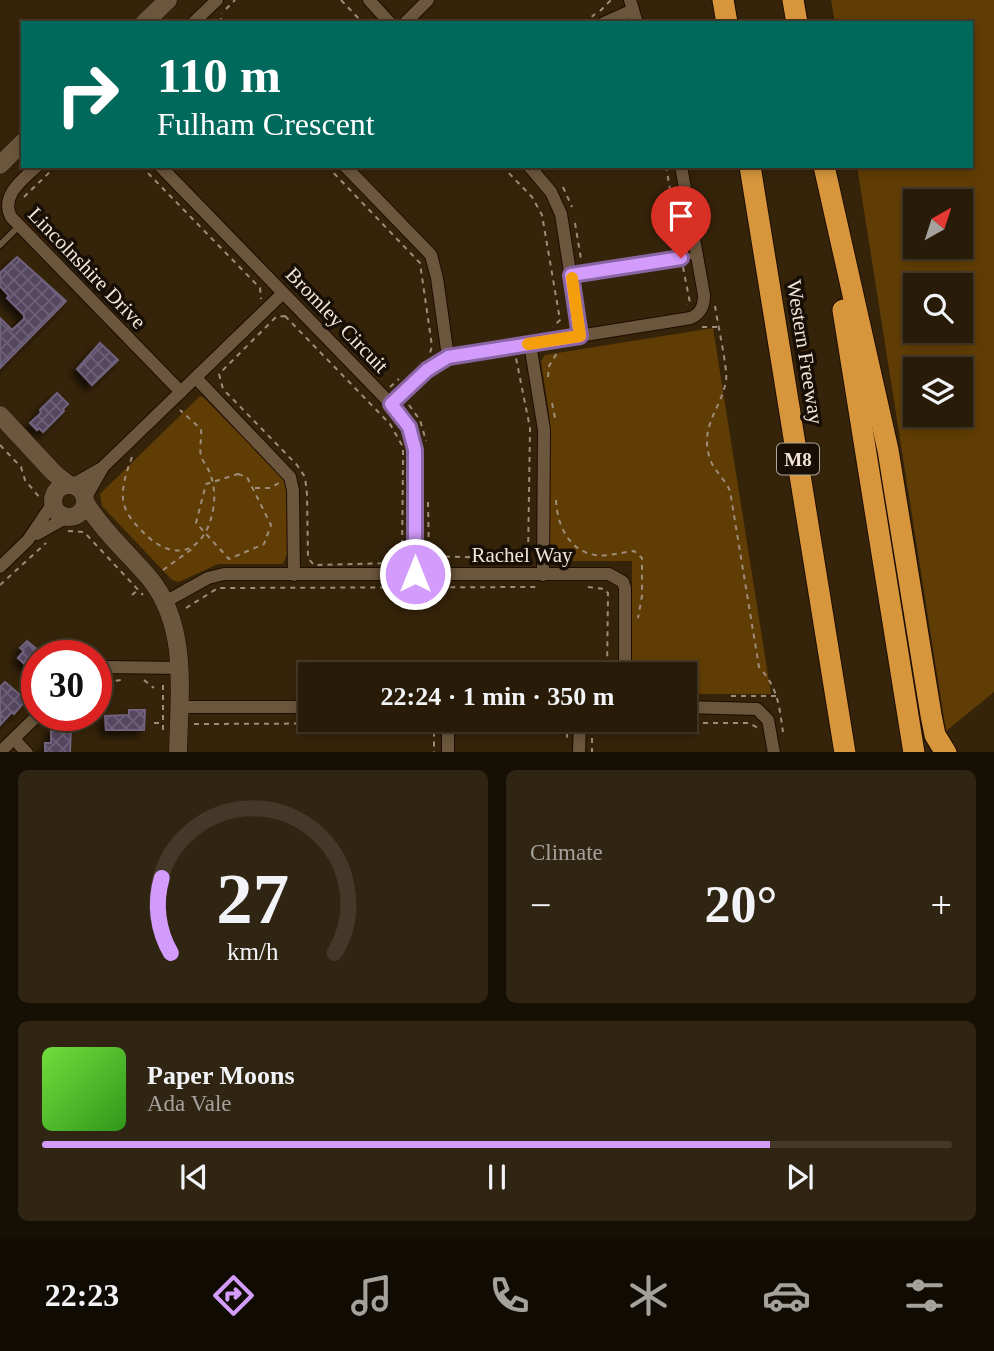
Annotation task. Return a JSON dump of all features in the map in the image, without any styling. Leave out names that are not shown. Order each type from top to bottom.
[{"type":"highway","points":[[723,0],[727,21]]},
{"type":"highway","points":[[793,0],[797,21]]},
{"type":"highway","name":"Western Freeway","points":[[750,168],[845,752]]},
{"type":"highway","points":[[822,168],[914,752]]},
{"type":"highway","points":[[822,168],[888,450],[935,735],[946,752]]},
{"type":"street","points":[[146,21],[168,0]]},
{"type":"street","points":[[200,20],[217,0]]},
{"type":"street","points":[[369,0],[388,21]]},
{"type":"street","points":[[407,21],[428,0]]},
{"type":"street","points":[[607,21],[631,5]]},
{"type":"street","points":[[0,163],[21,143]]},
{"type":"street","name":"Lincolnshire Drive","points":[[35,168],[12,191],[6,205],[8,213],[181,392]]},
{"type":"street","name":"Bromley Circuit","points":[[162,168],[391,404],[409,427],[415,450],[415,574]]},
{"type":"street","points":[[347,168],[431,256],[437,278],[448,357]]},
{"type":"street","points":[[531,168],[558,203],[580,336]]},
{"type":"street","points":[[391,404],[427,370],[448,357],[531,350],[555,340],[697,315],[704,303],[704,295],[681,168]]},
{"type":"street","points":[[28,540],[60,488],[71,485],[103,467],[284,293]]},
{"type":"street","points":[[531,350],[544,430],[545,581]]},
{"type":"street","points":[[196,378],[290,477],[293,490],[294,575]]},
{"type":"street","points":[[0,415],[54,473],[79,489],[114,541],[150,580],[165,603],[177,637],[171,668],[171,722],[178,752]]},
{"type":"street","points":[[0,431],[47,479],[61,514],[71,521]]},
{"type":"street","points":[[71,521],[81,511],[103,467]]},
{"type":"street","points":[[0,567],[28,540],[53,524],[71,521],[89,523],[114,541]]},
{"type":"street","name":"Rachel Way","points":[[165,603],[215,575],[415,574],[545,581],[609,574],[623,582],[626,597],[625,662]]},
{"type":"street","points":[[112,667],[171,668]]},
{"type":"street","points":[[697,707],[757,709],[768,720],[774,752]]},
{"type":"street","points":[[171,722],[298,708]]},
{"type":"street","points":[[0,752],[22,731]]},
{"type":"street","points":[[447,752],[448,732]]},
{"type":"street","points":[[579,752],[584,732]]},
{"type":"street","points":[[14,739],[27,752]]},
{"type":"lane","points":[[0,245],[19,226]]},
{"type":"lane","points":[[571,275],[697,256]]},
{"type":"path","points":[[220,21],[222,13],[235,0]]},
{"type":"path","points":[[341,0],[361,21]]},
{"type":"path","points":[[8,213],[54,168]]},
{"type":"path","points":[[143,168],[260,288],[261,299]]},
{"type":"path","points":[[329,168],[420,263],[432,346],[430,354]]},
{"type":"path","points":[[504,168],[532,197],[542,215],[560,320],[552,328],[558,351],[549,366],[548,381]]},
{"type":"path","points":[[714,300],[727,380],[710,418],[707,435],[710,460],[730,491],[759,667],[771,680],[778,696],[784,740]]},
{"type":"path","points":[[697,315],[703,328],[718,327]]},
{"type":"path","points":[[285,316],[369,400],[390,424],[403,447],[402,558],[398,563],[314,565],[308,558],[305,477],[297,465],[223,389],[219,374],[276,317],[285,316]]},
{"type":"path","points":[[428,503],[429,556],[528,559],[530,428],[516,358],[531,350]]},
{"type":"path","points":[[552,402],[555,426]]},
{"type":"path","points":[[409,404],[420,420],[426,437],[426,450]]},
{"type":"path","points":[[133,456],[124,484],[124,503],[139,528],[156,544],[174,550],[191,549],[205,534],[214,502],[212,481],[201,456],[201,429],[180,409]]},
{"type":"path","points":[[0,445],[21,467],[25,480]]},
{"type":"path","points":[[242,474],[254,489],[271,522],[267,542],[229,559],[197,523],[206,484],[242,474]]},
{"type":"path","points":[[254,489],[270,488],[290,477]]},
{"type":"path","points":[[556,489],[556,514],[564,533],[573,545],[595,555],[635,551],[642,558],[642,596],[637,621]]},
{"type":"path","points":[[71,521],[144,596]]},
{"type":"path","points":[[0,585],[49,541]]},
{"type":"path","points":[[186,608],[218,588],[545,581]]},
{"type":"path","points":[[588,587],[604,589],[608,593],[607,662]]},
{"type":"path","points":[[171,668],[171,722]]},
{"type":"path","points":[[112,682],[123,680]]},
{"type":"path","points":[[135,680],[147,680],[154,688]]},
{"type":"path","points":[[154,723],[298,722]]},
{"type":"path","points":[[697,722],[749,723],[758,728]]},
{"type":"path","points":[[434,732],[434,752]]},
{"type":"path","points":[[566,732],[567,743]]},
{"type":"path","points":[[588,732],[592,752]]},
{"type":"shaded area","points":[[831,0],[994,0],[994,692],[946,731],[857,168],[973,168],[973,21],[835,21]]},
{"type":"shaded area","points":[[713,328],[771,694],[697,694],[697,662],[632,662],[632,561],[555,561],[550,556],[550,420],[541,361],[545,355]]},
{"type":"shaded area","points":[[200,396],[284,479],[288,493],[287,555],[283,564],[218,564],[179,582],[172,580],[102,506],[100,494]]},
{"type":"building","points":[[17,257],[66,301],[0,368],[0,318],[12,330],[24,319],[24,315],[7,298],[9,296],[0,286],[0,273]]},
{"type":"building","points":[[100,343],[118,360],[92,385],[77,369]]},
{"type":"building","points":[[57,393],[68,404],[43,432],[39,428],[37,430],[30,423]]},
{"type":"building","points":[[5,682],[21,696],[21,706],[0,725],[0,687]]},
{"type":"building","points":[[129,710],[145,710],[144,730],[112,730],[112,716],[129,715]]},
{"type":"building","points":[[51,731],[71,731],[70,752],[45,752],[45,743],[51,743]]},
{"type":"slow traffic","points":[[528,344],[580,336],[572,278]]},
{"type":"route","points":[[415,574],[415,450],[409,427],[391,404],[427,370],[448,357],[580,336],[571,275],[681,258]]}]
